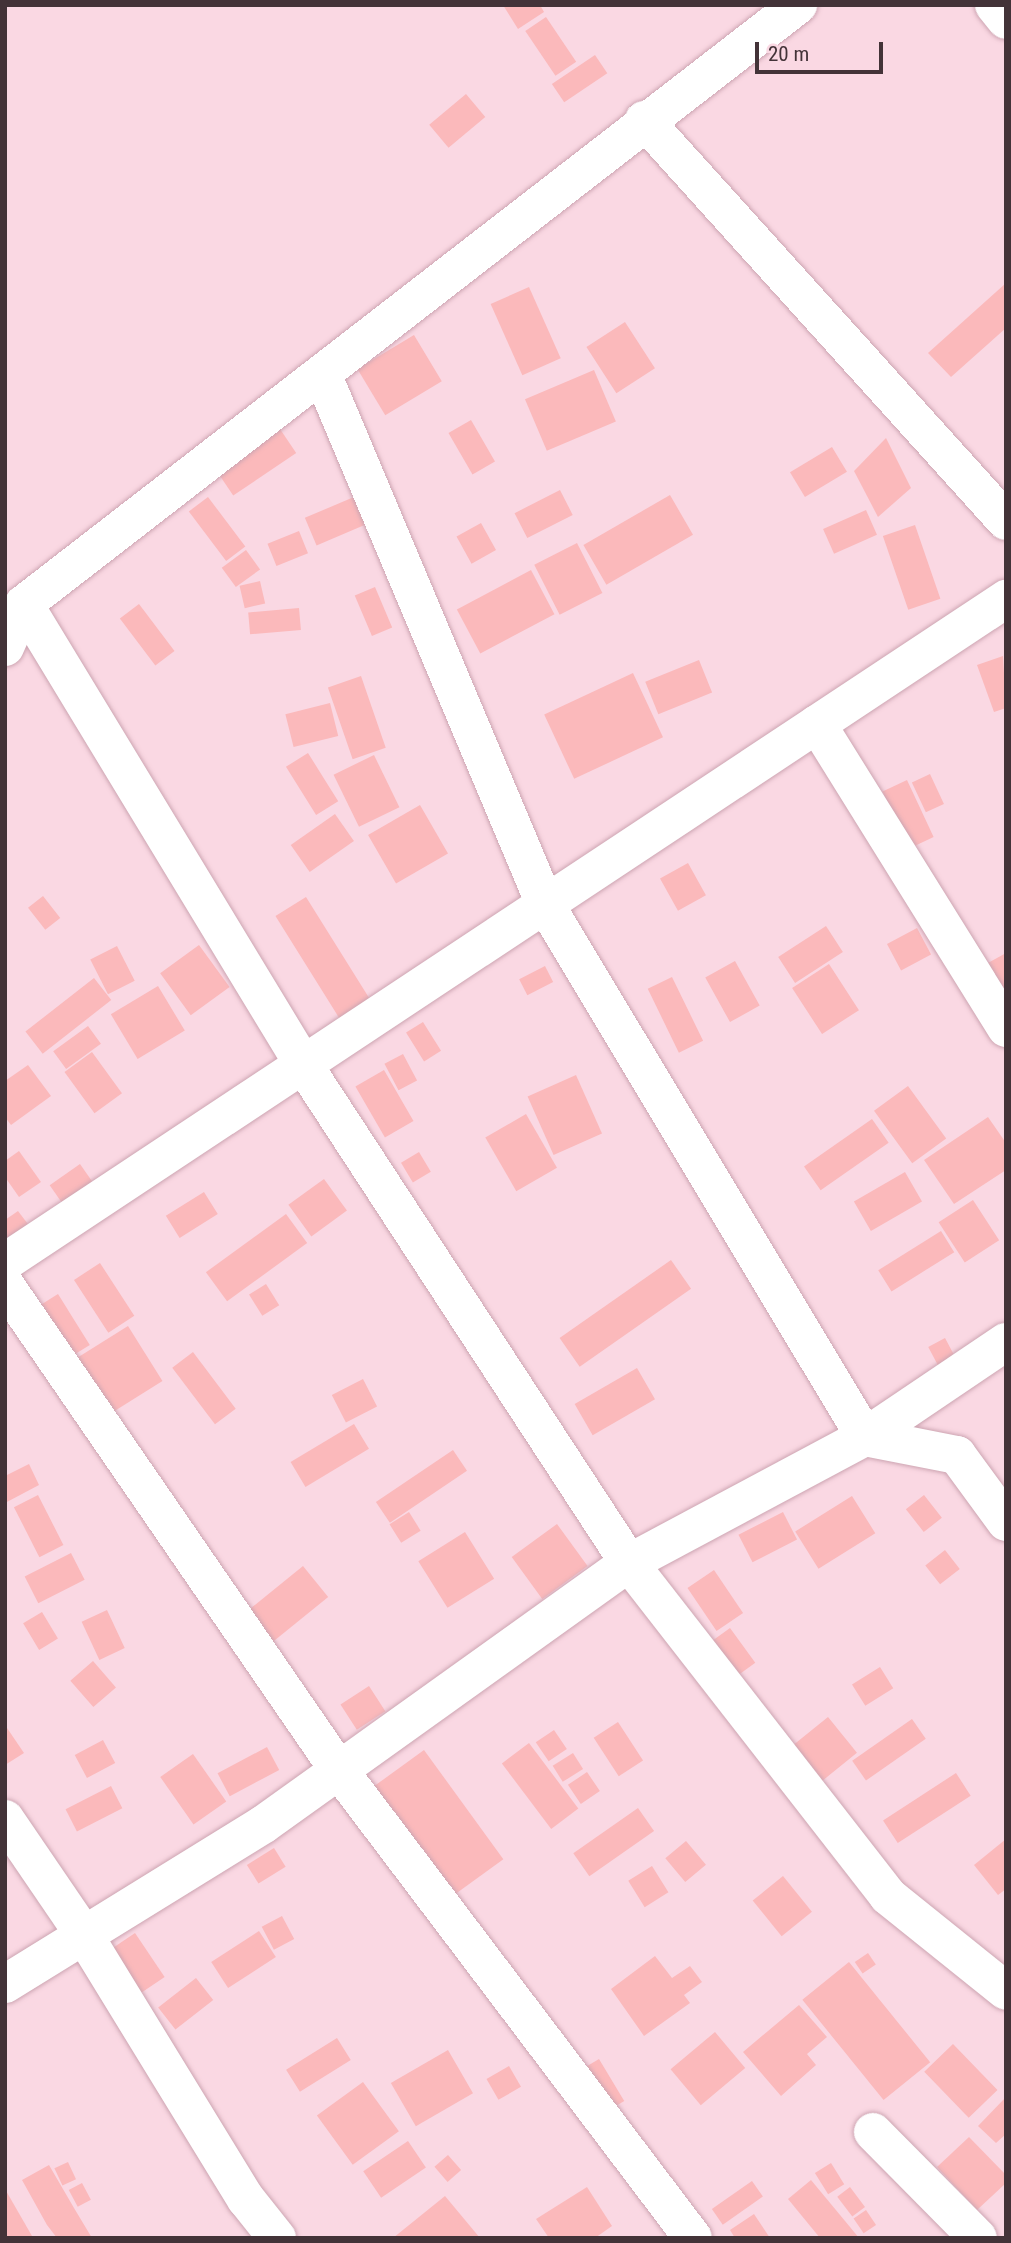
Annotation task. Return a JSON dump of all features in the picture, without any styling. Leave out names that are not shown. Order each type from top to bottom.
[{"type":"street","points":[[5,647],[24,604],[323,376],[644,120],[797,5]]},
{"type":"street","points":[[993,5],[1006,20]]},
{"type":"street","points":[[644,120],[1006,521]]},
{"type":"street","points":[[323,376],[545,904],[864,1437],[957,1455],[1006,1522]]},
{"type":"street","points":[[5,1262],[1006,599]]},
{"type":"street","points":[[24,604],[303,1064],[629,1563],[888,1896],[1006,1991]]},
{"type":"street","points":[[817,724],[1006,1028]]},
{"type":"street","points":[[5,1285],[338,1769],[693,2238]]},
{"type":"street","points":[[5,1984],[264,1824],[629,1563],[864,1437],[1006,1342]]},
{"type":"street","points":[[5,1819],[84,1935],[246,2199],[277,2238]]},
{"type":"street","points":[[873,2132],[978,2238]]},
{"type":"building","points":[[503,5],[540,5],[544,12],[518,29]]},
{"type":"building","points":[[546,17],[576,62],[555,76],[525,31]]},
{"type":"building","points":[[595,55],[607,73],[564,102],[552,84]]},
{"type":"building","points":[[466,94],[485,117],[449,148],[429,125]]},
{"type":"building","points":[[1006,283],[1006,328],[951,377],[928,353]]},
{"type":"building","points":[[529,287],[561,358],[522,375],[491,304]]},
{"type":"building","points":[[625,322],[655,368],[616,393],[586,347]]},
{"type":"building","points":[[414,335],[442,381],[385,415],[357,369]]},
{"type":"building","points":[[594,370],[616,422],[547,451],[525,399]]},
{"type":"building","points":[[471,420],[495,462],[472,475],[448,433]]},
{"type":"building","points":[[280,429],[296,453],[233,496],[217,471]]},
{"type":"building","points":[[886,438],[911,488],[878,517],[854,471]]},
{"type":"building","points":[[832,447],[847,472],[805,497],[790,472]]},
{"type":"building","points":[[560,490],[573,515],[527,538],[515,513]]},
{"type":"building","points":[[361,494],[373,522],[317,545],[305,518]]},
{"type":"building","points":[[670,495],[693,535],[606,585],[583,545]]},
{"type":"building","points":[[208,497],[245,547],[226,561],[189,511]]},
{"type":"building","points":[[866,510],[877,535],[834,554],[823,529]]},
{"type":"building","points":[[481,523],[496,550],[472,564],[457,537]]},
{"type":"building","points":[[915,525],[940,599],[908,610],[883,536]]},
{"type":"building","points":[[299,531],[308,553],[276,566],[267,544]]},
{"type":"building","points":[[577,543],[602,593],[560,615],[534,565]]},
{"type":"building","points":[[246,550],[260,569],[236,587],[222,568]]},
{"type":"building","points":[[531,570],[554,614],[480,654],[457,609]]},
{"type":"building","points":[[260,581],[265,603],[245,608],[240,586]]},
{"type":"building","points":[[375,587],[392,628],[372,636],[355,596]]},
{"type":"building","points":[[139,604],[175,651],[155,666],[120,618]]},
{"type":"building","points":[[299,608],[301,630],[250,634],[248,612]]},
{"type":"building","points":[[1003,656],[1006,708],[994,712],[977,665]]},
{"type":"building","points":[[699,660],[712,692],[658,714],[645,682]]},
{"type":"building","points":[[633,673],[663,737],[574,779],[544,714]]},
{"type":"building","points":[[361,676],[386,748],[353,759],[328,687]]},
{"type":"building","points":[[330,703],[338,736],[294,747],[285,714]]},
{"type":"building","points":[[308,753],[338,801],[316,815],[286,767]]},
{"type":"building","points":[[374,755],[399,807],[359,827],[334,775]]},
{"type":"building","points":[[930,774],[944,804],[926,812],[912,782]]},
{"type":"building","points":[[907,780],[934,837],[909,849],[883,791]]},
{"type":"building","points":[[420,805],[448,853],[396,883],[368,835]]},
{"type":"building","points":[[335,814],[354,841],[310,872],[291,845]]},
{"type":"building","points":[[688,863],[706,895],[678,911],[660,879]]},
{"type":"building","points":[[43,896],[60,918],[45,930],[28,908]]},
{"type":"building","points":[[306,897],[372,1003],[342,1022],[275,916]]},
{"type":"building","points":[[826,926],[843,952],[795,983],[778,957]]},
{"type":"building","points":[[917,928],[931,954],[901,970],[887,944]]},
{"type":"building","points":[[199,945],[230,987],[191,1015],[160,973]]},
{"type":"building","points":[[117,946],[135,981],[108,994],[90,960]]},
{"type":"building","points":[[1006,953],[1006,994],[988,963]]},
{"type":"building","points":[[735,961],[760,1006],[730,1022],[705,977]]},
{"type":"building","points":[[829,964],[859,1010],[822,1034],[792,988]]},
{"type":"building","points":[[545,966],[553,982],[527,995],[519,979]]},
{"type":"building","points":[[672,977],[703,1041],[679,1053],[648,989]]},
{"type":"building","points":[[94,978],[111,1000],[43,1054],[25,1032]]},
{"type":"building","points":[[158,986],[185,1031],[138,1059],[111,1014]]},
{"type":"building","points":[[423,1022],[441,1051],[424,1061],[406,1033]]},
{"type":"building","points":[[88,1026],[101,1044],[66,1069],[53,1051]]},
{"type":"building","points":[[92,1052],[122,1093],[94,1113],[64,1072]]},
{"type":"building","points":[[403,1054],[417,1080],[399,1090],[384,1064]]},
{"type":"building","points":[[28,1065],[51,1096],[11,1125],[5,1117],[5,1081]]},
{"type":"building","points":[[384,1070],[414,1121],[385,1138],[355,1086]]},
{"type":"building","points":[[576,1075],[602,1133],[554,1155],[528,1097]]},
{"type":"building","points":[[908,1086],[946,1139],[912,1163],[874,1111]]},
{"type":"building","points":[[526,1114],[557,1168],[516,1191],[485,1138]]},
{"type":"building","points":[[988,1117],[1006,1143],[1006,1170],[954,1204],[924,1160]]},
{"type":"building","points":[[872,1119],[889,1143],[821,1190],[804,1167]]},
{"type":"building","points":[[19,1151],[41,1182],[19,1197],[5,1177],[5,1161]]},
{"type":"building","points":[[419,1152],[431,1172],[413,1183],[401,1163]]},
{"type":"building","points":[[80,1164],[100,1193],[70,1214],[50,1185]]},
{"type":"building","points":[[905,1172],[922,1201],[871,1231],[854,1202]]},
{"type":"building","points":[[324,1179],[347,1211],[311,1236],[288,1205]]},
{"type":"building","points":[[204,1192],[218,1214],[180,1238],[166,1216]]},
{"type":"building","points":[[973,1200],[999,1240],[965,1263],[939,1222]]},
{"type":"building","points":[[18,1211],[37,1236],[5,1239],[5,1220]]},
{"type":"building","points":[[286,1214],[307,1243],[227,1301],[206,1272]]},
{"type":"building","points":[[941,1231],[954,1252],[891,1291],[878,1270]]},
{"type":"building","points":[[671,1260],[691,1289],[580,1367],[560,1338]]},
{"type":"building","points":[[100,1263],[134,1316],[108,1333],[74,1280]]},
{"type":"building","points":[[266,1284],[279,1305],[262,1316],[249,1295]]},
{"type":"building","points":[[58,1294],[90,1345],[63,1362],[31,1311]]},
{"type":"building","points":[[128,1326],[162,1381],[101,1419],[67,1364]]},
{"type":"building","points":[[945,1338],[960,1366],[943,1375],[928,1347]]},
{"type":"building","points":[[193,1352],[236,1409],[215,1424],[172,1368]]},
{"type":"building","points":[[637,1368],[655,1399],[593,1435],[575,1404]]},
{"type":"building","points":[[363,1379],[377,1407],[346,1423],[332,1395]]},
{"type":"building","points":[[354,1424],[369,1449],[306,1487],[291,1462]]},
{"type":"building","points":[[453,1450],[467,1471],[390,1523],[376,1502]]},
{"type":"building","points":[[29,1464],[39,1485],[5,1503],[5,1476]]},
{"type":"building","points":[[38,1495],[63,1545],[39,1557],[14,1507]]},
{"type":"building","points":[[924,1495],[942,1518],[924,1532],[906,1509]]},
{"type":"building","points":[[852,1496],[875,1533],[818,1569],[795,1532]]},
{"type":"building","points":[[409,1512],[421,1531],[401,1543],[389,1524]]},
{"type":"building","points":[[783,1512],[797,1540],[753,1562],[738,1535]]},
{"type":"building","points":[[557,1524],[588,1566],[542,1599],[512,1557]]},
{"type":"building","points":[[465,1532],[494,1579],[448,1608],[418,1561]]},
{"type":"building","points":[[945,1550],[960,1569],[940,1584],[925,1565]]},
{"type":"building","points":[[71,1553],[85,1580],[38,1603],[25,1577]]},
{"type":"building","points":[[303,1566],[328,1597],[267,1647],[242,1616]]},
{"type":"building","points":[[714,1570],[743,1613],[717,1631],[687,1588]]},
{"type":"building","points":[[107,1610],[125,1648],[99,1660],[82,1622]]},
{"type":"building","points":[[42,1612],[58,1639],[39,1650],[23,1623]]},
{"type":"building","points":[[730,1628],[755,1663],[732,1680],[707,1645]]},
{"type":"building","points":[[93,1661],[116,1687],[93,1707],[70,1681]]},
{"type":"building","points":[[880,1667],[893,1688],[865,1706],[852,1684]]},
{"type":"building","points":[[369,1686],[385,1711],[357,1730],[340,1705]]},
{"type":"building","points":[[828,1717],[857,1753],[820,1782],[791,1747]]},
{"type":"building","points":[[912,1719],[926,1739],[866,1781],[852,1761]]},
{"type":"building","points":[[618,1722],[643,1761],[619,1776],[594,1738]]},
{"type":"building","points":[[5,1725],[24,1753],[5,1765]]},
{"type":"building","points":[[554,1730],[567,1749],[549,1761],[536,1742]]},
{"type":"building","points":[[103,1740],[115,1763],[87,1778],[75,1755]]},
{"type":"building","points":[[529,1743],[578,1808],[551,1829],[502,1763]]},
{"type":"building","points":[[267,1747],[279,1770],[230,1796],[218,1773]]},
{"type":"building","points":[[424,1750],[503,1859],[452,1897],[372,1788]]},
{"type":"building","points":[[573,1753],[583,1769],[563,1782],[553,1766]]},
{"type":"building","points":[[193,1754],[226,1802],[194,1824],[160,1777]]},
{"type":"building","points":[[587,1772],[600,1791],[581,1804],[568,1785]]},
{"type":"building","points":[[956,1773],[971,1796],[898,1843],[883,1820]]},
{"type":"building","points":[[111,1786],[122,1808],[77,1831],[66,1809]]},
{"type":"building","points":[[638,1808],[654,1831],[589,1876],[573,1853]]},
{"type":"building","points":[[1006,1839],[1006,1889],[998,1895],[974,1865]]},
{"type":"building","points":[[686,1841],[706,1865],[685,1882],[665,1858]]},
{"type":"building","points":[[274,1848],[286,1867],[259,1884],[247,1865]]},
{"type":"building","points":[[652,1866],[668,1892],[645,1907],[628,1881]]},
{"type":"building","points":[[783,1876],[812,1912],[782,1936],[753,1901]]},
{"type":"building","points":[[282,1916],[294,1939],[274,1950],[262,1927]]},
{"type":"building","points":[[259,1931],[276,1957],[228,1988],[211,1962]]},
{"type":"building","points":[[135,1933],[165,1977],[136,1996],[107,1952]]},
{"type":"building","points":[[868,1953],[876,1965],[863,1974],[855,1962]]},
{"type":"building","points":[[655,1956],[672,1978],[690,1966],[702,1982],[684,1995],[690,2003],[644,2036],[611,1989]]},
{"type":"building","points":[[849,1962],[930,2062],[884,2100],[802,2000]]},
{"type":"building","points":[[196,1978],[213,2000],[175,2030],[158,2008]]},
{"type":"building","points":[[799,2005],[827,2037],[807,2054],[816,2065],[781,2096],[743,2052]]},
{"type":"building","points":[[715,2032],[745,2068],[701,2105],[671,2069]]},
{"type":"building","points":[[337,2038],[351,2060],[300,2092],[286,2070]]},
{"type":"building","points":[[953,2044],[997,2090],[969,2118],[924,2072]]},
{"type":"building","points":[[448,2050],[473,2093],[416,2126],[391,2083]]},
{"type":"building","points":[[599,2059],[624,2101],[604,2113],[578,2071]]},
{"type":"building","points":[[509,2066],[521,2087],[498,2100],[486,2079]]},
{"type":"building","points":[[363,2082],[399,2131],[353,2165],[317,2116]]},
{"type":"building","points":[[1006,2097],[1006,2134],[996,2143],[978,2126]]},
{"type":"building","points":[[969,2137],[1006,2175],[1006,2183],[977,2210],[937,2167]]},
{"type":"building","points":[[408,2141],[426,2168],[381,2198],[363,2171]]},
{"type":"building","points":[[448,2155],[461,2170],[448,2182],[434,2167]]},
{"type":"building","points":[[68,2162],[76,2179],[62,2186],[54,2168]]},
{"type":"building","points":[[831,2163],[844,2184],[828,2194],[815,2173]]},
{"type":"building","points":[[49,2165],[92,2238],[57,2238],[47,2225],[22,2180]]},
{"type":"building","points":[[811,2180],[859,2238],[820,2238],[788,2199]]},
{"type":"building","points":[[752,2181],[763,2197],[723,2225],[712,2209]]},
{"type":"building","points":[[82,2183],[91,2200],[78,2207],[69,2190]]},
{"type":"building","points":[[587,2187],[612,2226],[595,2238],[549,2238],[536,2219]]},
{"type":"building","points":[[850,2187],[865,2207],[852,2217],[837,2197]]},
{"type":"building","points":[[5,2189],[32,2236],[29,2238],[5,2238]]},
{"type":"building","points":[[445,2196],[480,2238],[393,2238]]},
{"type":"building","points":[[866,2210],[876,2225],[864,2233],[854,2218]]},
{"type":"building","points":[[754,2214],[770,2238],[735,2238],[730,2230]]}]
